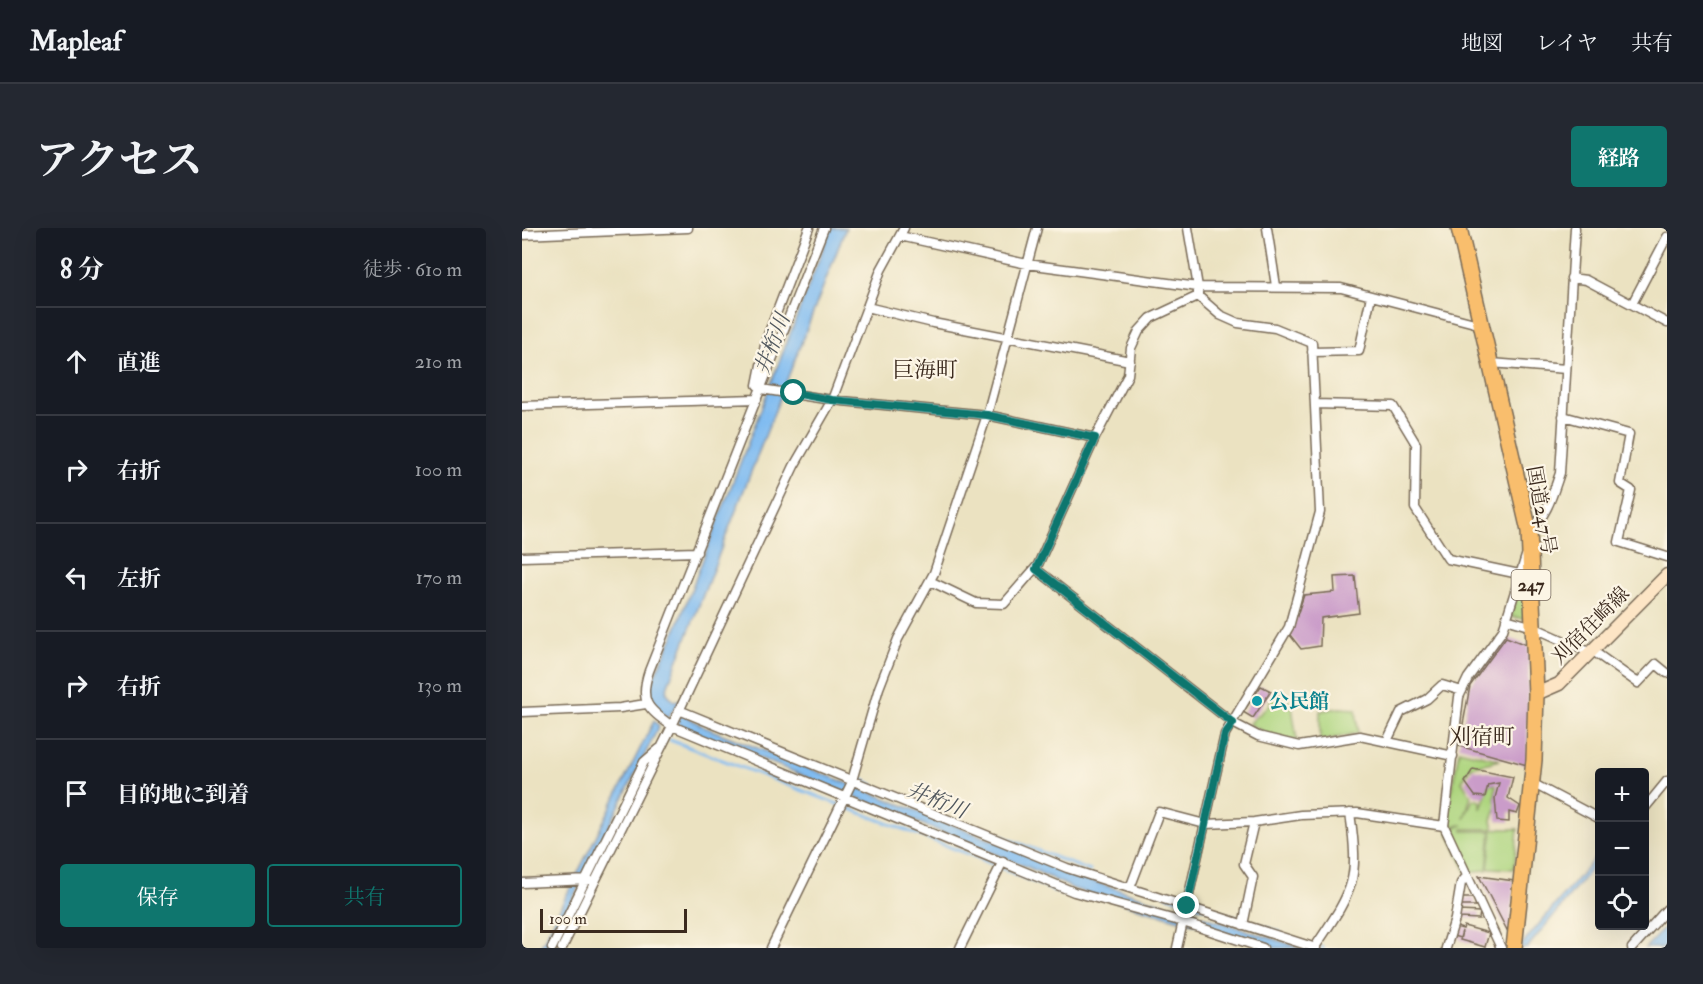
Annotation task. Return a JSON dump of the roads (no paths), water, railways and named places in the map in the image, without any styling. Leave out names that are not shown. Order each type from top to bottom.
[{"type":"highway","name":"国道247号","points":[[1459,228],[1529,531],[1536,694],[1532,783],[1514,948]]},
{"type":"main road","name":"刈宿住崎線","points":[[1536,694],[1559,684],[1667,575]]},
{"type":"street","points":[[522,235],[688,228]]},
{"type":"street","points":[[809,228],[766,340],[757,385],[765,389],[832,400],[987,415],[1095,438]]},
{"type":"street","points":[[824,228],[765,389],[758,399],[649,671],[644,687],[646,704],[651,712],[672,726],[1074,892],[1183,922],[1263,948]]},
{"type":"street","points":[[771,948],[852,782],[879,688],[898,639],[930,581],[987,415],[1037,228]]},
{"type":"street","points":[[1177,948],[1225,734],[1289,627],[1320,512],[1312,342],[1275,327],[1238,323],[1220,315],[1198,292],[1188,228]]},
{"type":"street","points":[[1267,228],[1276,286]]},
{"type":"street","points":[[1529,531],[1537,525],[1551,500],[1560,473],[1575,228]]},
{"type":"street","points":[[562,948],[672,726],[794,466],[832,400],[881,270],[902,232],[1027,264],[1198,292],[1276,286],[1341,288],[1482,326]]},
{"type":"street","points":[[1632,304],[1667,237]]},
{"type":"street","points":[[1572,278],[1586,280],[1667,323]]},
{"type":"street","points":[[930,581],[976,603],[1004,604],[1037,566],[1095,438],[1128,375],[1131,348],[1139,331],[1151,318],[1198,292]]},
{"type":"street","points":[[1312,352],[1359,351],[1371,296]]},
{"type":"street","points":[[867,307],[1007,338],[1130,361]]},
{"type":"street","points":[[1491,363],[1566,369]]},
{"type":"street","points":[[522,406],[758,399]]},
{"type":"street","points":[[1315,404],[1393,406],[1416,444],[1415,508],[1448,559],[1519,574]]},
{"type":"street","points":[[1563,416],[1629,434],[1620,483],[1631,489],[1619,542],[1667,557]]},
{"type":"street","points":[[1501,948],[1444,826],[1462,690],[1467,678],[1503,630],[1519,574],[1530,548]]},
{"type":"street","points":[[522,557],[698,552]]},
{"type":"street","points":[[1037,566],[1036,569],[1233,723],[1258,736],[1299,746],[1360,736],[1453,756]]},
{"type":"street","points":[[1506,619],[1533,627],[1592,652],[1638,684],[1656,664],[1667,674]]},
{"type":"street","points":[[1387,741],[1401,712],[1427,699],[1442,685],[1462,690]]},
{"type":"street","points":[[522,712],[620,708],[646,704]]},
{"type":"street","points":[[679,710],[1067,868],[1316,948],[1344,902],[1354,879],[1355,851],[1350,813]]},
{"type":"street","points":[[552,948],[580,880],[644,762],[660,749]]},
{"type":"street","points":[[1649,803],[1667,781]]},
{"type":"street","points":[[1532,783],[1595,817]]},
{"type":"street","points":[[1130,888],[1159,812],[1205,824],[1350,813],[1444,826]]},
{"type":"street","points":[[1243,925],[1253,877],[1244,864],[1254,822]]},
{"type":"street","points":[[960,948],[1003,861]]},
{"type":"street","points":[[1446,948],[1455,919],[1461,883],[1466,877]]},
{"type":"street","points":[[522,883],[596,880]]},
{"type":"street","points":[[1632,948],[1667,909]]},
{"type":"water","points":[[831,228],[846,228],[668,685],[666,692],[674,701],[682,699],[667,718],[649,699],[649,687],[673,637]]},
{"type":"water","points":[[683,714],[704,727],[1009,847],[1079,877],[1302,948],[1275,948],[1074,889],[1030,868],[681,726],[677,719]]},
{"type":"water","points":[[654,721],[659,726],[548,948],[540,948]]},
{"type":"water","points":[[1595,858],[1595,865],[1527,948],[1519,948]]},
{"type":"water","points":[[1667,925],[1667,948],[1645,948]]},
{"type":"waterway","points":[[670,740],[976,857],[1064,895]]},
{"type":"waterway","points":[[860,778],[873,785]]},
{"type":"waterway","points":[[990,832],[1090,871]]},
{"type":"waterway","points":[[1166,895],[1184,901]]},
{"type":"waterway","points":[[1193,904],[1238,918]]},
{"type":"waterway","points":[[1247,921],[1280,932]]},
{"type":"place","name":"公民館","points":[[1257,701]]},
{"type":"district","name":"巨海町","points":[[925,369]]},
{"type":"district","name":"刈宿町","points":[[1482,736]]},
{"type":"water label","name":"井桁川","points":[[772,344]]},
{"type":"water label","name":"井桁川","points":[[937,800]]}]
